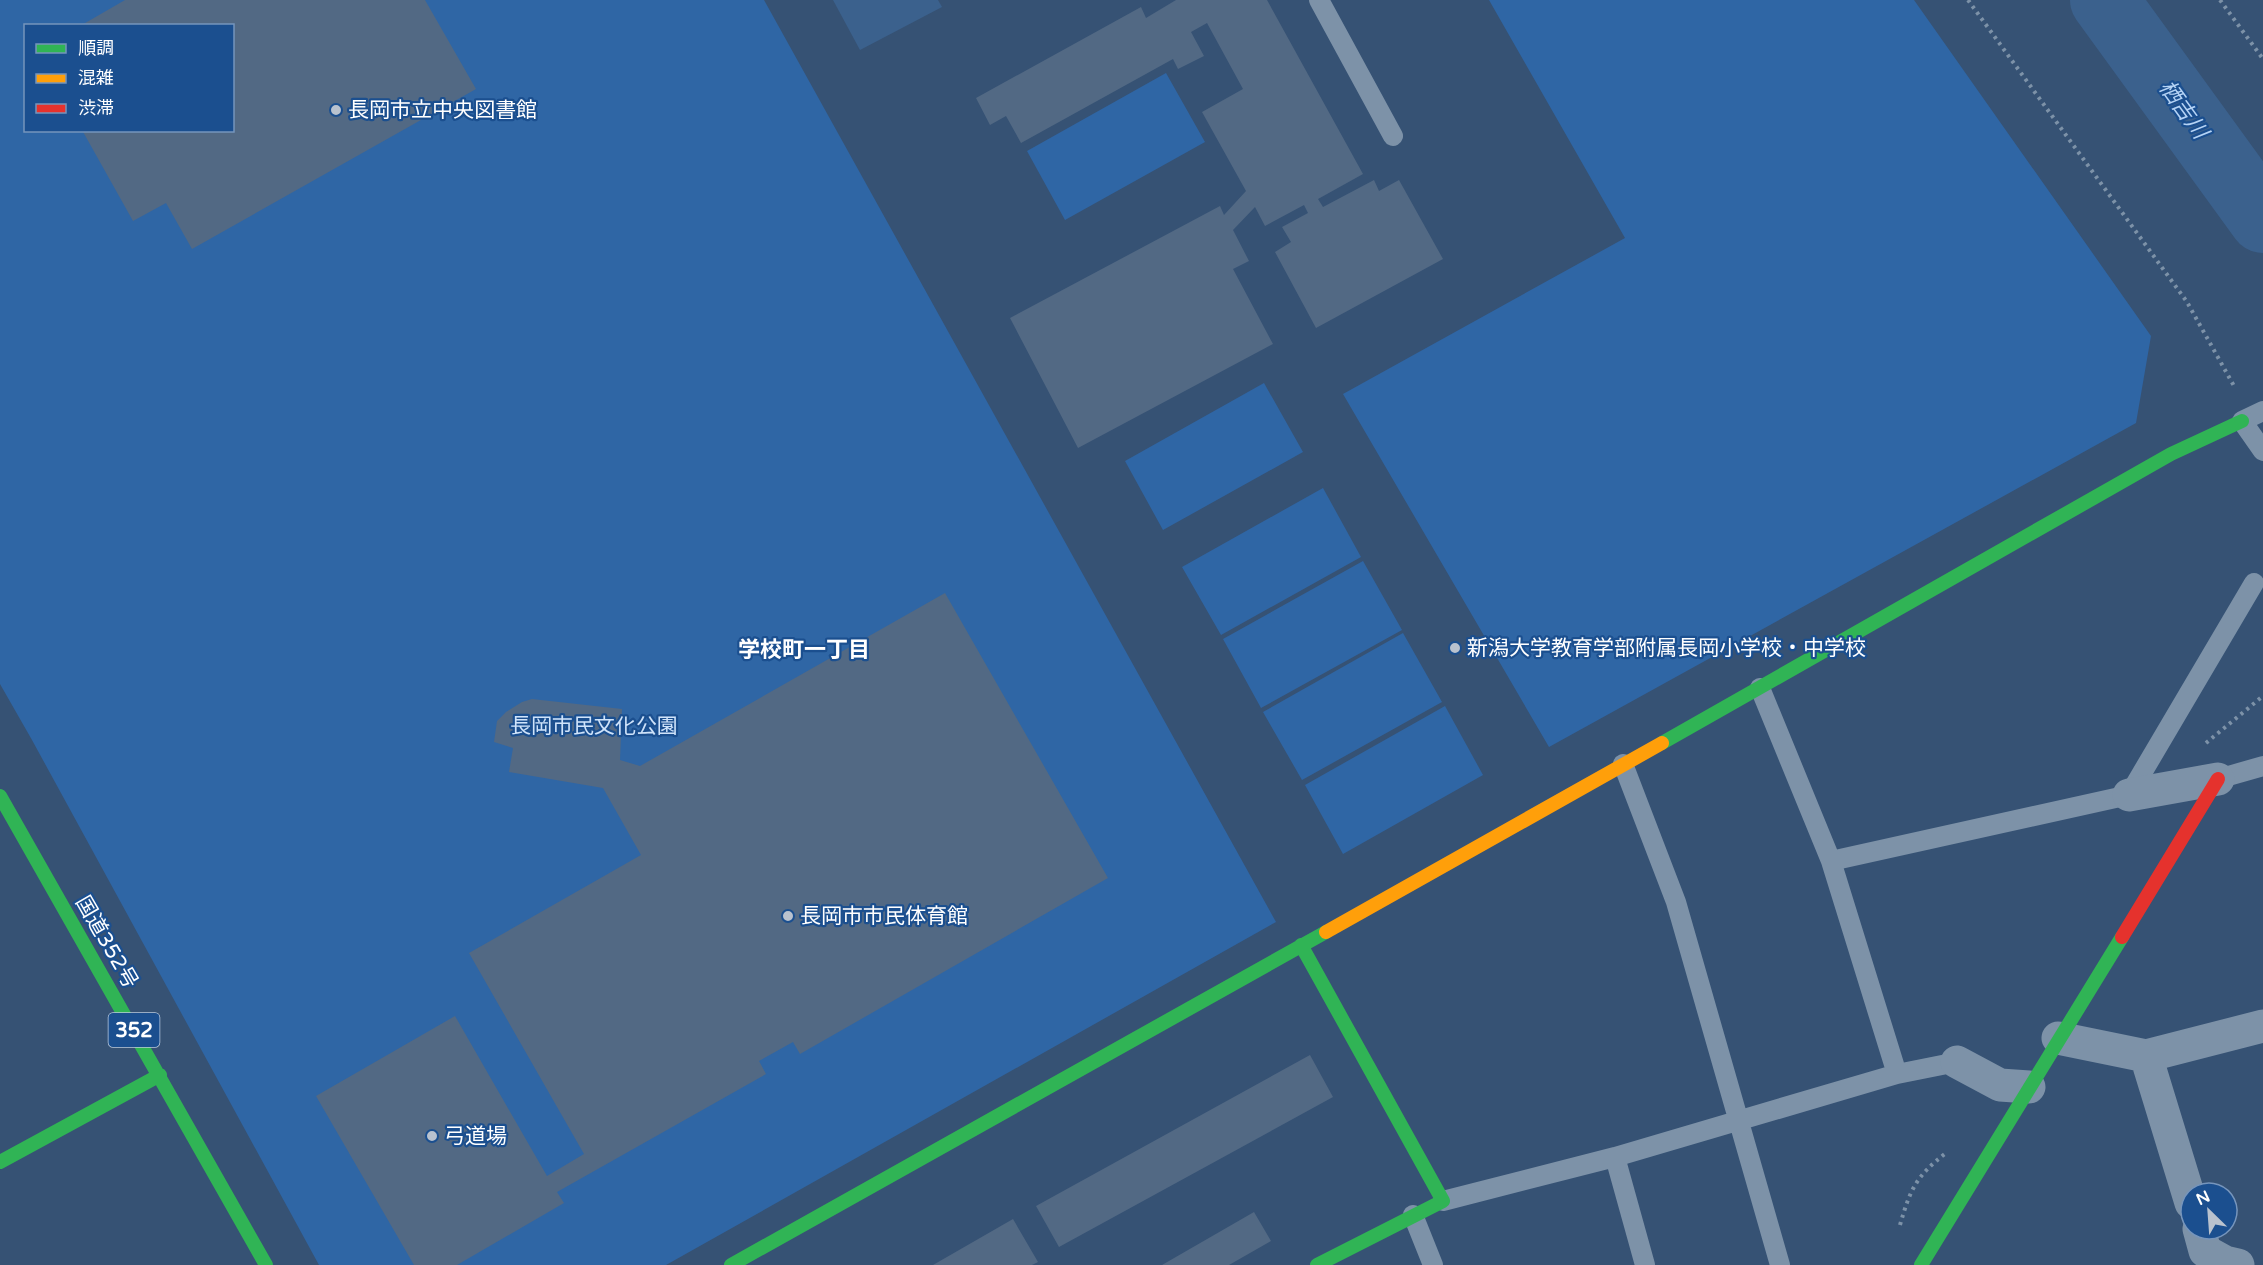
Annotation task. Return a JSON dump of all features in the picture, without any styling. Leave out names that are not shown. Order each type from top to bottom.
[{"type":"main road","points":[[731,1265],[1760,688],[2171,454],[2242,421]]},
{"type":"main road","points":[[1920,1265],[2218,779]]},
{"type":"main road","name":"国道352号","points":[[0,796],[266,1265]]},
{"type":"main road","points":[[1301,945],[1443,1201],[1317,1265]]},
{"type":"main road","points":[[0,1162],[160,1075]]},
{"type":"street","points":[[2129,795],[2218,779]]},
{"type":"street","points":[[2058,1038],[2146,1056],[2263,1026]]},
{"type":"street","points":[[2146,1056],[2184,1181]]},
{"type":"street","points":[[1957,1062],[2000,1085],[2030,1087]]},
{"type":"street","points":[[2202,1241],[2205,1251],[2225,1262],[2238,1265]]},
{"type":"lane","points":[[1319,0],[1393,136]]},
{"type":"lane","points":[[2263,411],[2242,421],[2263,451]]},
{"type":"lane","points":[[1831,861],[2129,795],[2254,583]]},
{"type":"lane","points":[[1760,688],[1831,861],[1897,1074]]},
{"type":"lane","points":[[1623,764],[1676,902],[1780,1265]]},
{"type":"lane","points":[[2218,779],[2263,766]]},
{"type":"lane","points":[[1443,1201],[1615,1157],[1897,1074],[1957,1062]]},
{"type":"lane","points":[[1615,1157],[1645,1265]]},
{"type":"lane","points":[[1413,1215],[1433,1265]]},
{"type":"path","points":[[1968,0],[2187,302],[2234,385],[2241,393]]},
{"type":"path","points":[[2220,0],[2263,59]]},
{"type":"green space","name":"長岡市民文化公園","points":[[0,0],[764,0],[1276,922],[666,1265],[319,1265],[0,684]]},
{"type":"green space","points":[[1489,0],[1914,0],[2151,336],[2136,423],[1549,747],[1343,394],[1625,238]]},
{"type":"green space","points":[[1166,73],[1205,142],[1065,220],[1027,151]]},
{"type":"green space","points":[[1264,383],[1303,452],[1163,530],[1125,461]]},
{"type":"green space","points":[[1323,488],[1361,557],[1221,635],[1182,567]]},
{"type":"green space","points":[[1363,561],[1402,630],[1261,708],[1223,639]]},
{"type":"green space","points":[[1403,633],[1442,702],[1302,780],[1263,712]]},
{"type":"green space","points":[[1445,706],[1483,775],[1343,854],[1305,785]]},
{"type":"shaded area","points":[[833,0],[938,0],[942,7],[860,50]]},
{"type":"building","name":"長岡市立中央図書館","points":[[125,0],[425,0],[476,89],[192,249],[166,203],[133,221],[83,132],[234,132],[234,24],[83,24]]},
{"type":"building","points":[[1176,0],[1267,0],[1363,174],[1318,199],[1323,207],[1374,180],[1379,191],[1399,180],[1443,259],[1316,328],[1275,252],[1291,242],[1282,227],[1308,213],[1304,205],[1265,226],[1255,207],[1233,230],[1249,261],[1233,269],[1273,344],[1078,448],[1010,318],[1220,206],[1224,215],[1246,191],[1202,112],[1243,89],[1207,23],[1191,32],[1204,56],[1178,69],[1173,59],[1021,143],[1006,116],[990,125],[976,98],[1141,7],[1146,18]]},
{"type":"building","name":"長岡市市民体育館","points":[[945,593],[1108,878],[800,1054],[793,1042],[759,1061],[766,1074],[557,1192],[564,1203],[457,1265],[414,1265],[316,1096],[455,1016],[547,1176],[584,1154],[469,953],[641,855],[603,788],[509,772],[513,748],[494,742],[497,721],[506,712],[532,699],[622,709],[620,760],[640,766]]},
{"type":"building","points":[[1310,1055],[1333,1097],[1059,1247],[1036,1206]]},
{"type":"building","points":[[1254,1212],[1271,1241],[1229,1265],[1162,1265]]},
{"type":"building","points":[[1013,1219],[1038,1262],[1032,1265],[933,1265]]},
{"type":"waterway","name":"栖吉川","points":[[2104,0],[2263,219]]},
{"type":"traffic: fast","points":[[1662,743],[2171,454],[2242,421]]},
{"type":"traffic: fast","points":[[0,796],[266,1265]]},
{"type":"traffic: fast","points":[[731,1265],[1326,932]]},
{"type":"traffic: fast","points":[[1921,1265],[2122,937]]},
{"type":"traffic: fast","points":[[1301,945],[1443,1201],[1317,1265]]},
{"type":"traffic: fast","points":[[0,1162],[160,1075]]},
{"type":"traffic: slow","points":[[1326,932],[1662,743]]},
{"type":"traffic: jam","points":[[2122,937],[2218,779]]},
{"type":"place","name":"長岡市立中央図書館","points":[[336,110]]},
{"type":"place","name":"新潟大学教育学部附属長岡小学校・中学校","points":[[1455,648]]},
{"type":"place","name":"長岡市市民体育館","points":[[788,916]]},
{"type":"place","name":"弓道場","points":[[432,1136]]},
{"type":"district","name":"学校町一丁目","points":[[804,649]]}]
